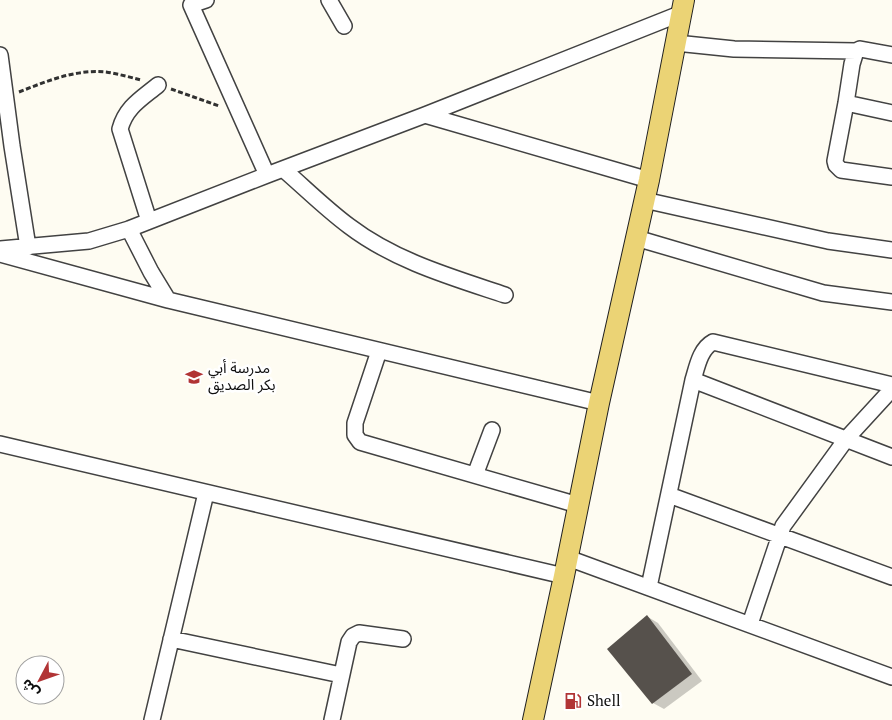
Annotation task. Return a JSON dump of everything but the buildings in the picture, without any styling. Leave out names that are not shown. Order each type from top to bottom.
[{"type":"main road","points":[[533,720],[599,403],[649,180],[683,7]]},
{"type":"street","points":[[206,0],[190,3],[267,174]]},
{"type":"street","points":[[329,0],[344,26]]},
{"type":"street","points":[[0,249],[89,241],[129,229],[267,174],[424,115],[683,7]]},
{"type":"street","points":[[676,43],[734,49],[856,51],[860,49],[892,55]]},
{"type":"street","points":[[856,51],[852,64],[835,162],[841,170],[892,177]]},
{"type":"street","points":[[0,55],[28,247]]},
{"type":"street","points":[[149,221],[120,130],[123,119],[130,107],[158,85]]},
{"type":"street","points":[[846,103],[892,113]]},
{"type":"street","points":[[424,115],[649,180]]},
{"type":"street","points":[[283,169],[349,226],[388,250],[425,268],[505,295]]},
{"type":"street","points":[[644,200],[828,240],[892,250]]},
{"type":"street","points":[[129,229],[168,300]]},
{"type":"street","points":[[636,238],[823,293],[892,302]]},
{"type":"street","points":[[0,254],[168,300],[599,403]]},
{"type":"street","points":[[649,587],[692,380],[700,357],[708,345],[713,342],[892,385]]},
{"type":"street","points":[[378,351],[355,423],[355,434],[360,442],[578,505]]},
{"type":"street","points":[[692,380],[847,438],[892,457]]},
{"type":"street","points":[[750,624],[783,526],[847,438],[892,389]]},
{"type":"street","points":[[475,475],[492,430]]},
{"type":"street","points":[[0,444],[206,493],[566,567],[649,587],[892,677]]},
{"type":"street","points":[[152,720],[206,493]]},
{"type":"street","points":[[669,495],[892,577]]},
{"type":"street","points":[[332,720],[349,642],[353,636],[360,633],[404,639]]},
{"type":"street","points":[[171,639],[341,675]]},
{"type":"path","points":[[5,96],[63,76],[86,72],[106,72],[158,85],[239,113]]},
{"type":"place","name":"مدرسة أبي بكر الصديق","points":[[194,377]]},
{"type":"place","name":"Shell","points":[[573,701]]}]
